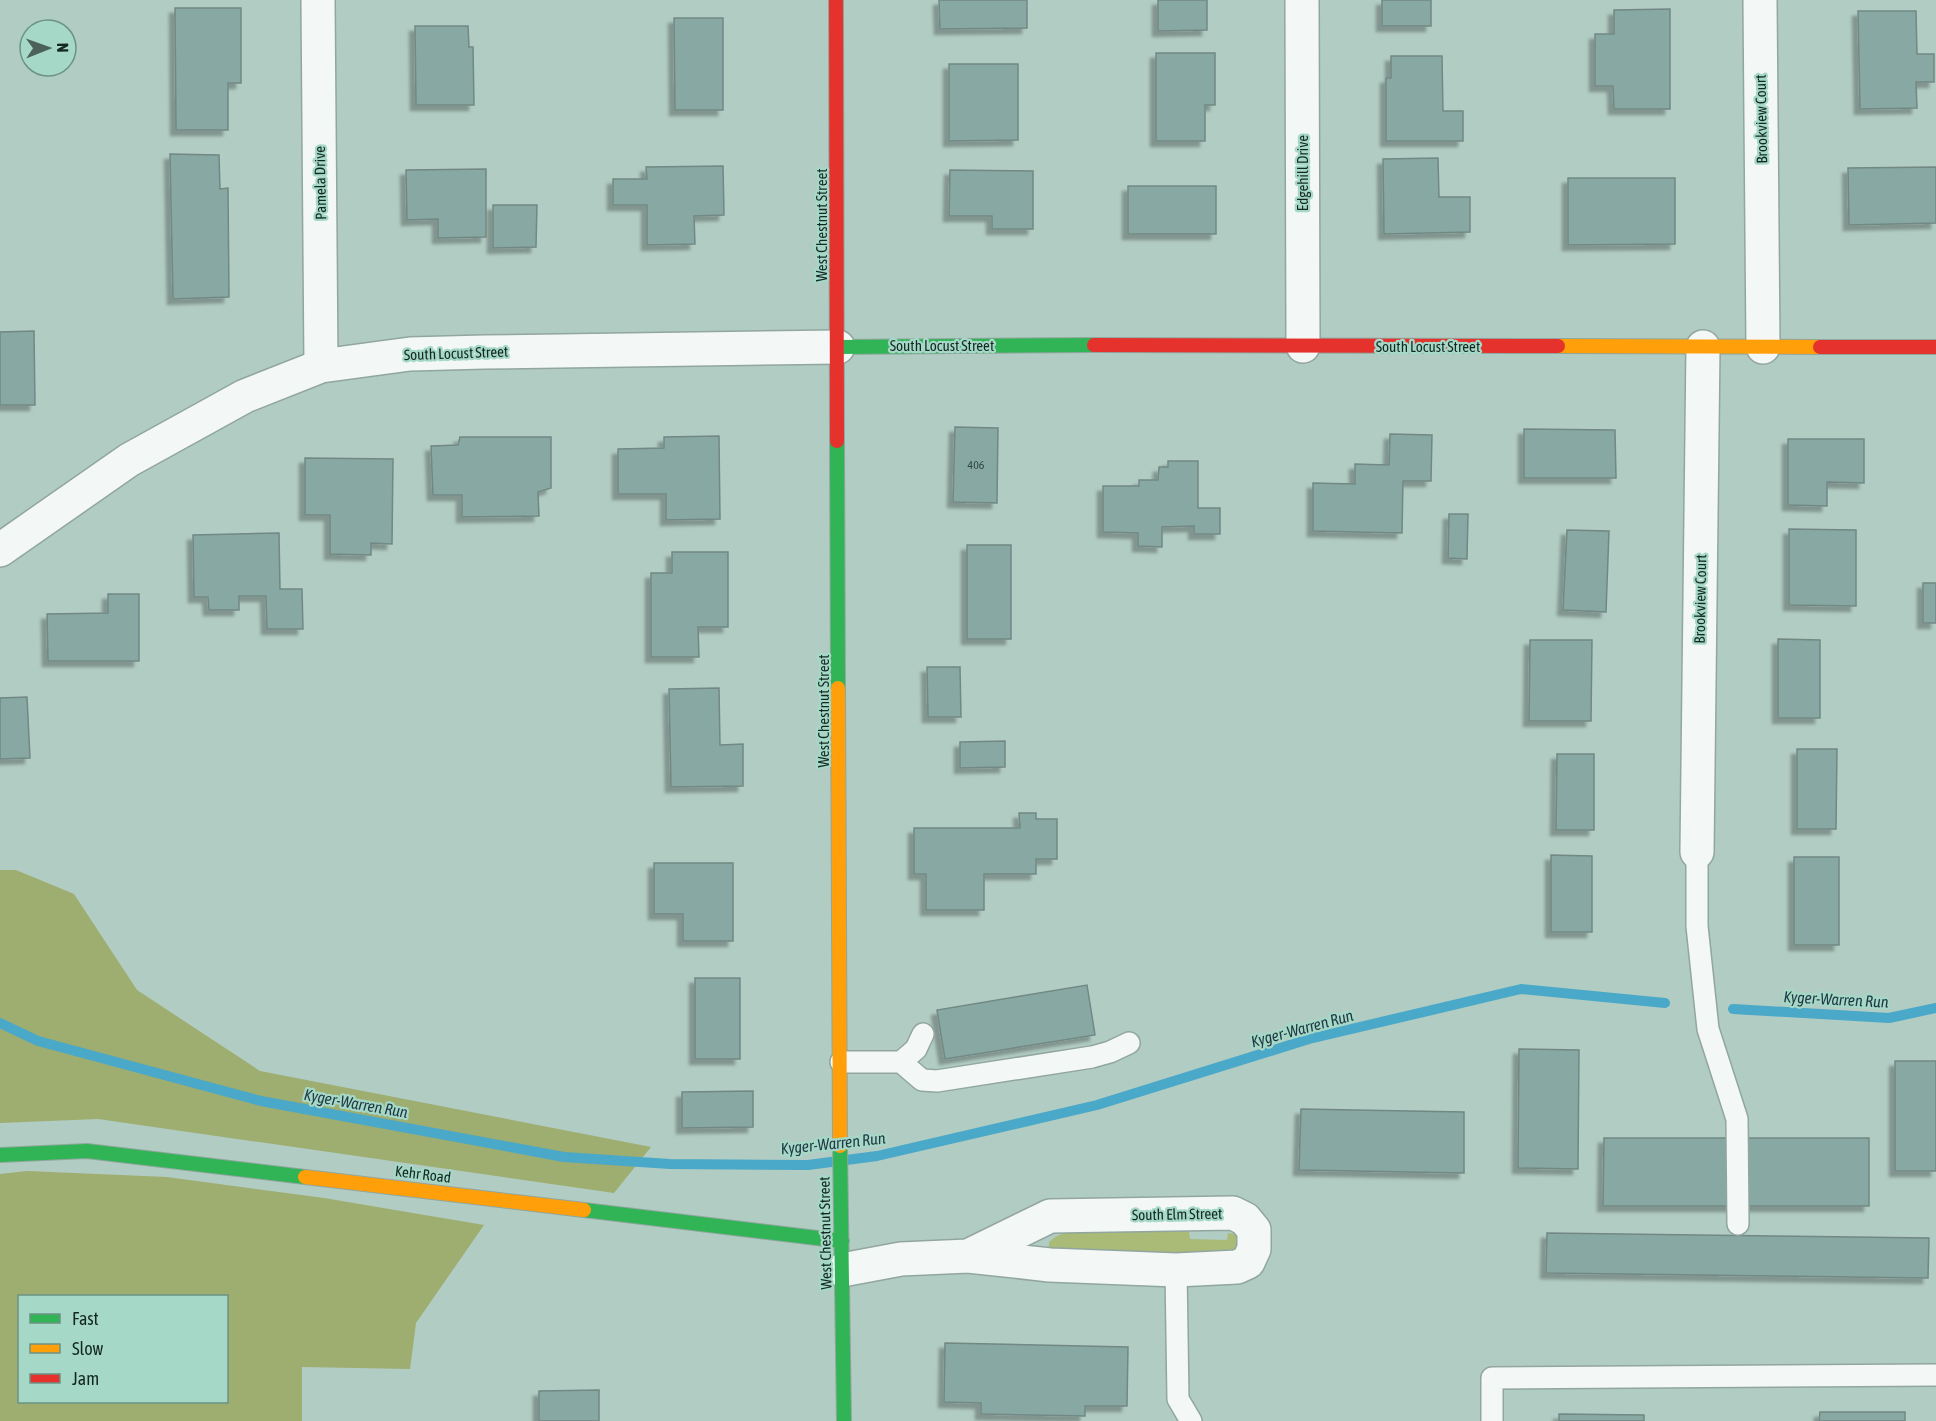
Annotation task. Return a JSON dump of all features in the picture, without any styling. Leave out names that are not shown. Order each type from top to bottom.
[{"type":"street","name":"Pamela Drive","points":[[318,0],[321,366]]},
{"type":"street","name":"West Chestnut Street","points":[[836,0],[840,1187],[843,1421]]},
{"type":"street","name":"Edgehill Drive","points":[[1302,0],[1303,346]]},
{"type":"street","name":"Brookview Court","points":[[1760,0],[1763,346]]},
{"type":"street","name":"South Locust Street","points":[[0,550],[138,454],[245,396],[321,366],[410,354],[902,345],[1936,347]]},
{"type":"street","name":"Brookview Court","points":[[1697,852],[1704,347]]},
{"type":"street","name":"Kehr Road","points":[[0,1155],[87,1151],[842,1255]]},
{"type":"street","name":"South Elm Street","points":[[842,1255],[901,1259],[969,1256],[1050,1265],[1176,1270],[1237,1268],[1248,1262],[1254,1249],[1254,1230],[1245,1219],[1233,1213],[1050,1216],[969,1256]]},
{"type":"lane","points":[[1697,852],[1697,926],[1708,1029],[1737,1119],[1738,1224]]},
{"type":"lane","points":[[901,1062],[915,1049],[923,1034]]},
{"type":"lane","points":[[841,1062],[901,1062],[922,1080],[937,1081],[1092,1056],[1110,1052],[1129,1043]]},
{"type":"lane","points":[[1176,1270],[1178,1399],[1191,1421]]},
{"type":"lane","points":[[1492,1421],[1492,1378],[1936,1375]]},
{"type":"green space","points":[[0,870],[16,870],[74,894],[137,990],[260,1071],[651,1147],[614,1193],[98,1119],[0,1123]]},
{"type":"green space","points":[[27,1171],[167,1177],[324,1198],[484,1225],[416,1323],[410,1369],[302,1367],[302,1421],[0,1421],[0,1174]]},
{"type":"green space","points":[[1086,1229],[1189,1231],[1190,1239],[1227,1240],[1228,1233],[1241,1235],[1244,1243],[1230,1255],[1049,1252],[1049,1242],[1057,1236]]},
{"type":"building","points":[[939,0],[1027,0],[1027,28],[940,29]]},
{"type":"building","points":[[1158,0],[1207,0],[1207,30],[1158,31]]},
{"type":"building","points":[[1382,0],[1431,0],[1431,26],[1382,26]]},
{"type":"building","points":[[175,8],[241,8],[241,83],[228,83],[228,130],[176,130]]},
{"type":"building","points":[[1670,9],[1670,109],[1614,109],[1613,86],[1595,86],[1595,34],[1614,34],[1614,10]]},
{"type":"building","points":[[1858,11],[1916,11],[1917,54],[1934,54],[1934,82],[1916,82],[1917,108],[1860,109]]},
{"type":"building","points":[[674,18],[723,18],[723,110],[675,110]]},
{"type":"building","points":[[415,26],[468,26],[469,47],[473,47],[474,105],[416,105]]},
{"type":"building","points":[[1156,53],[1215,53],[1215,105],[1205,105],[1205,141],[1156,141]]},
{"type":"building","points":[[1391,56],[1442,56],[1443,111],[1463,111],[1463,141],[1386,141],[1386,78],[1391,78]]},
{"type":"building","points":[[949,64],[1018,64],[1018,140],[949,141]]},
{"type":"building","points":[[170,154],[219,155],[220,189],[228,188],[229,297],[173,299]]},
{"type":"building","points":[[1438,158],[1439,197],[1470,197],[1470,232],[1384,234],[1383,159]]},
{"type":"building","points":[[723,166],[724,215],[694,216],[695,244],[647,245],[647,205],[613,205],[613,179],[647,179],[646,167]]},
{"type":"building","points":[[1936,167],[1936,223],[1849,225],[1848,168]]},
{"type":"building","points":[[486,169],[486,237],[438,238],[438,219],[407,220],[406,170]]},
{"type":"building","points":[[950,170],[1033,171],[1033,229],[992,229],[992,216],[949,216]]},
{"type":"building","points":[[1568,178],[1675,178],[1675,244],[1568,245]]},
{"type":"building","points":[[1128,186],[1216,186],[1216,234],[1128,234]]},
{"type":"building","points":[[493,205],[537,205],[536,247],[493,248]]},
{"type":"building","points":[[34,331],[35,405],[0,405],[0,332]]},
{"type":"building","points":[[955,427],[998,428],[997,503],[953,502]]},
{"type":"building","points":[[1524,429],[1615,430],[1616,478],[1524,478]]},
{"type":"building","points":[[1390,434],[1432,435],[1431,481],[1403,481],[1402,533],[1313,531],[1313,483],[1355,484],[1355,464],[1389,465]]},
{"type":"building","points":[[719,436],[720,519],[666,520],[666,494],[618,494],[618,449],[664,448],[664,437]]},
{"type":"building","points":[[460,437],[551,437],[551,488],[538,492],[539,516],[462,517],[462,495],[433,495],[431,446],[458,445]]},
{"type":"building","points":[[1788,439],[1864,439],[1864,483],[1827,482],[1827,506],[1788,505]]},
{"type":"building","points":[[305,458],[393,459],[392,544],[371,543],[371,555],[330,554],[330,515],[305,515]]},
{"type":"building","points":[[1168,461],[1198,461],[1198,508],[1220,508],[1220,534],[1194,534],[1194,526],[1162,527],[1162,547],[1138,546],[1138,533],[1103,532],[1103,486],[1139,486],[1139,480],[1158,480],[1159,467],[1168,467]]},
{"type":"building","points":[[1449,514],[1468,514],[1467,559],[1448,558]]},
{"type":"building","points":[[1789,529],[1856,530],[1856,606],[1789,605]]},
{"type":"building","points":[[1567,530],[1609,531],[1606,612],[1563,610]]},
{"type":"building","points":[[279,533],[280,589],[302,589],[303,629],[267,629],[266,596],[239,596],[239,610],[209,610],[208,597],[194,597],[193,535]]},
{"type":"building","points":[[967,545],[1011,545],[1011,639],[967,639]]},
{"type":"building","points":[[672,552],[728,552],[728,627],[698,627],[699,657],[651,657],[651,573],[672,573]]},
{"type":"building","points":[[1923,583],[1936,583],[1936,623],[1923,623]]},
{"type":"building","points":[[108,594],[139,594],[139,661],[48,661],[47,614],[108,613]]},
{"type":"building","points":[[1778,639],[1820,640],[1820,718],[1778,718]]},
{"type":"building","points":[[1530,640],[1592,640],[1591,721],[1529,721]]},
{"type":"building","points":[[927,667],[960,667],[961,717],[928,717]]},
{"type":"building","points":[[719,688],[720,745],[743,744],[743,786],[671,787],[669,689]]},
{"type":"building","points":[[27,697],[30,758],[0,759],[0,698]]},
{"type":"building","points":[[1005,741],[1005,767],[960,768],[960,742]]},
{"type":"building","points":[[1797,749],[1837,749],[1836,829],[1797,829]]},
{"type":"building","points":[[1557,754],[1594,754],[1594,830],[1556,830]]},
{"type":"building","points":[[1019,813],[1036,813],[1036,819],[1057,819],[1057,859],[1036,859],[1036,874],[984,874],[984,910],[926,910],[926,874],[914,874],[914,828],[1020,828]]},
{"type":"building","points":[[1551,855],[1592,856],[1592,932],[1551,932]]},
{"type":"building","points":[[1794,857],[1839,857],[1839,945],[1794,945]]},
{"type":"building","points":[[654,863],[733,863],[733,941],[683,941],[683,914],[654,914]]},
{"type":"building","points":[[695,978],[740,978],[740,1059],[695,1059]]},
{"type":"building","points":[[1087,985],[1095,1035],[945,1059],[937,1010]]},
{"type":"building","points":[[1519,1049],[1579,1050],[1578,1169],[1518,1168]]},
{"type":"building","points":[[1895,1061],[1936,1061],[1936,1171],[1895,1171]]},
{"type":"building","points":[[753,1091],[753,1127],[682,1128],[682,1092]]},
{"type":"building","points":[[1301,1109],[1464,1112],[1464,1173],[1299,1170]]},
{"type":"building","points":[[1604,1138],[1869,1138],[1869,1206],[1603,1206]]},
{"type":"building","points":[[1547,1233],[1929,1238],[1928,1278],[1546,1273]]},
{"type":"building","points":[[945,1343],[1128,1347],[1127,1406],[1085,1406],[1085,1416],[981,1414],[981,1403],[944,1402]]},
{"type":"building","points":[[599,1390],[599,1421],[539,1421],[539,1391]]},
{"type":"building","points":[[1820,1412],[1905,1412],[1905,1421],[1819,1421]]},
{"type":"building","points":[[1559,1414],[1644,1415],[1644,1421],[1559,1421]]},
{"type":"waterway","name":"Kyger-Warren Run","points":[[0,1023],[38,1041],[261,1101],[564,1157],[670,1164],[808,1165],[877,1156],[1097,1105],[1309,1039],[1521,989],[1665,1003]]},
{"type":"waterway","name":"Kyger-Warren Run","points":[[1733,1009],[1889,1018],[1936,1008]]},
{"type":"traffic: fast","points":[[838,347],[1094,345]]},
{"type":"traffic: fast","points":[[837,441],[838,688]]},
{"type":"traffic: fast","points":[[840,1146],[844,1421]]},
{"type":"traffic: fast","points":[[0,1155],[87,1151],[305,1177]]},
{"type":"traffic: fast","points":[[584,1210],[842,1241]]},
{"type":"traffic: slow","points":[[1558,346],[1820,347]]},
{"type":"traffic: slow","points":[[838,688],[840,1146]]},
{"type":"traffic: slow","points":[[305,1177],[584,1210]]},
{"type":"traffic: jam","points":[[836,0],[837,441]]},
{"type":"traffic: jam","points":[[1094,345],[1558,346]]},
{"type":"traffic: jam","points":[[1820,347],[1936,347]]}]
